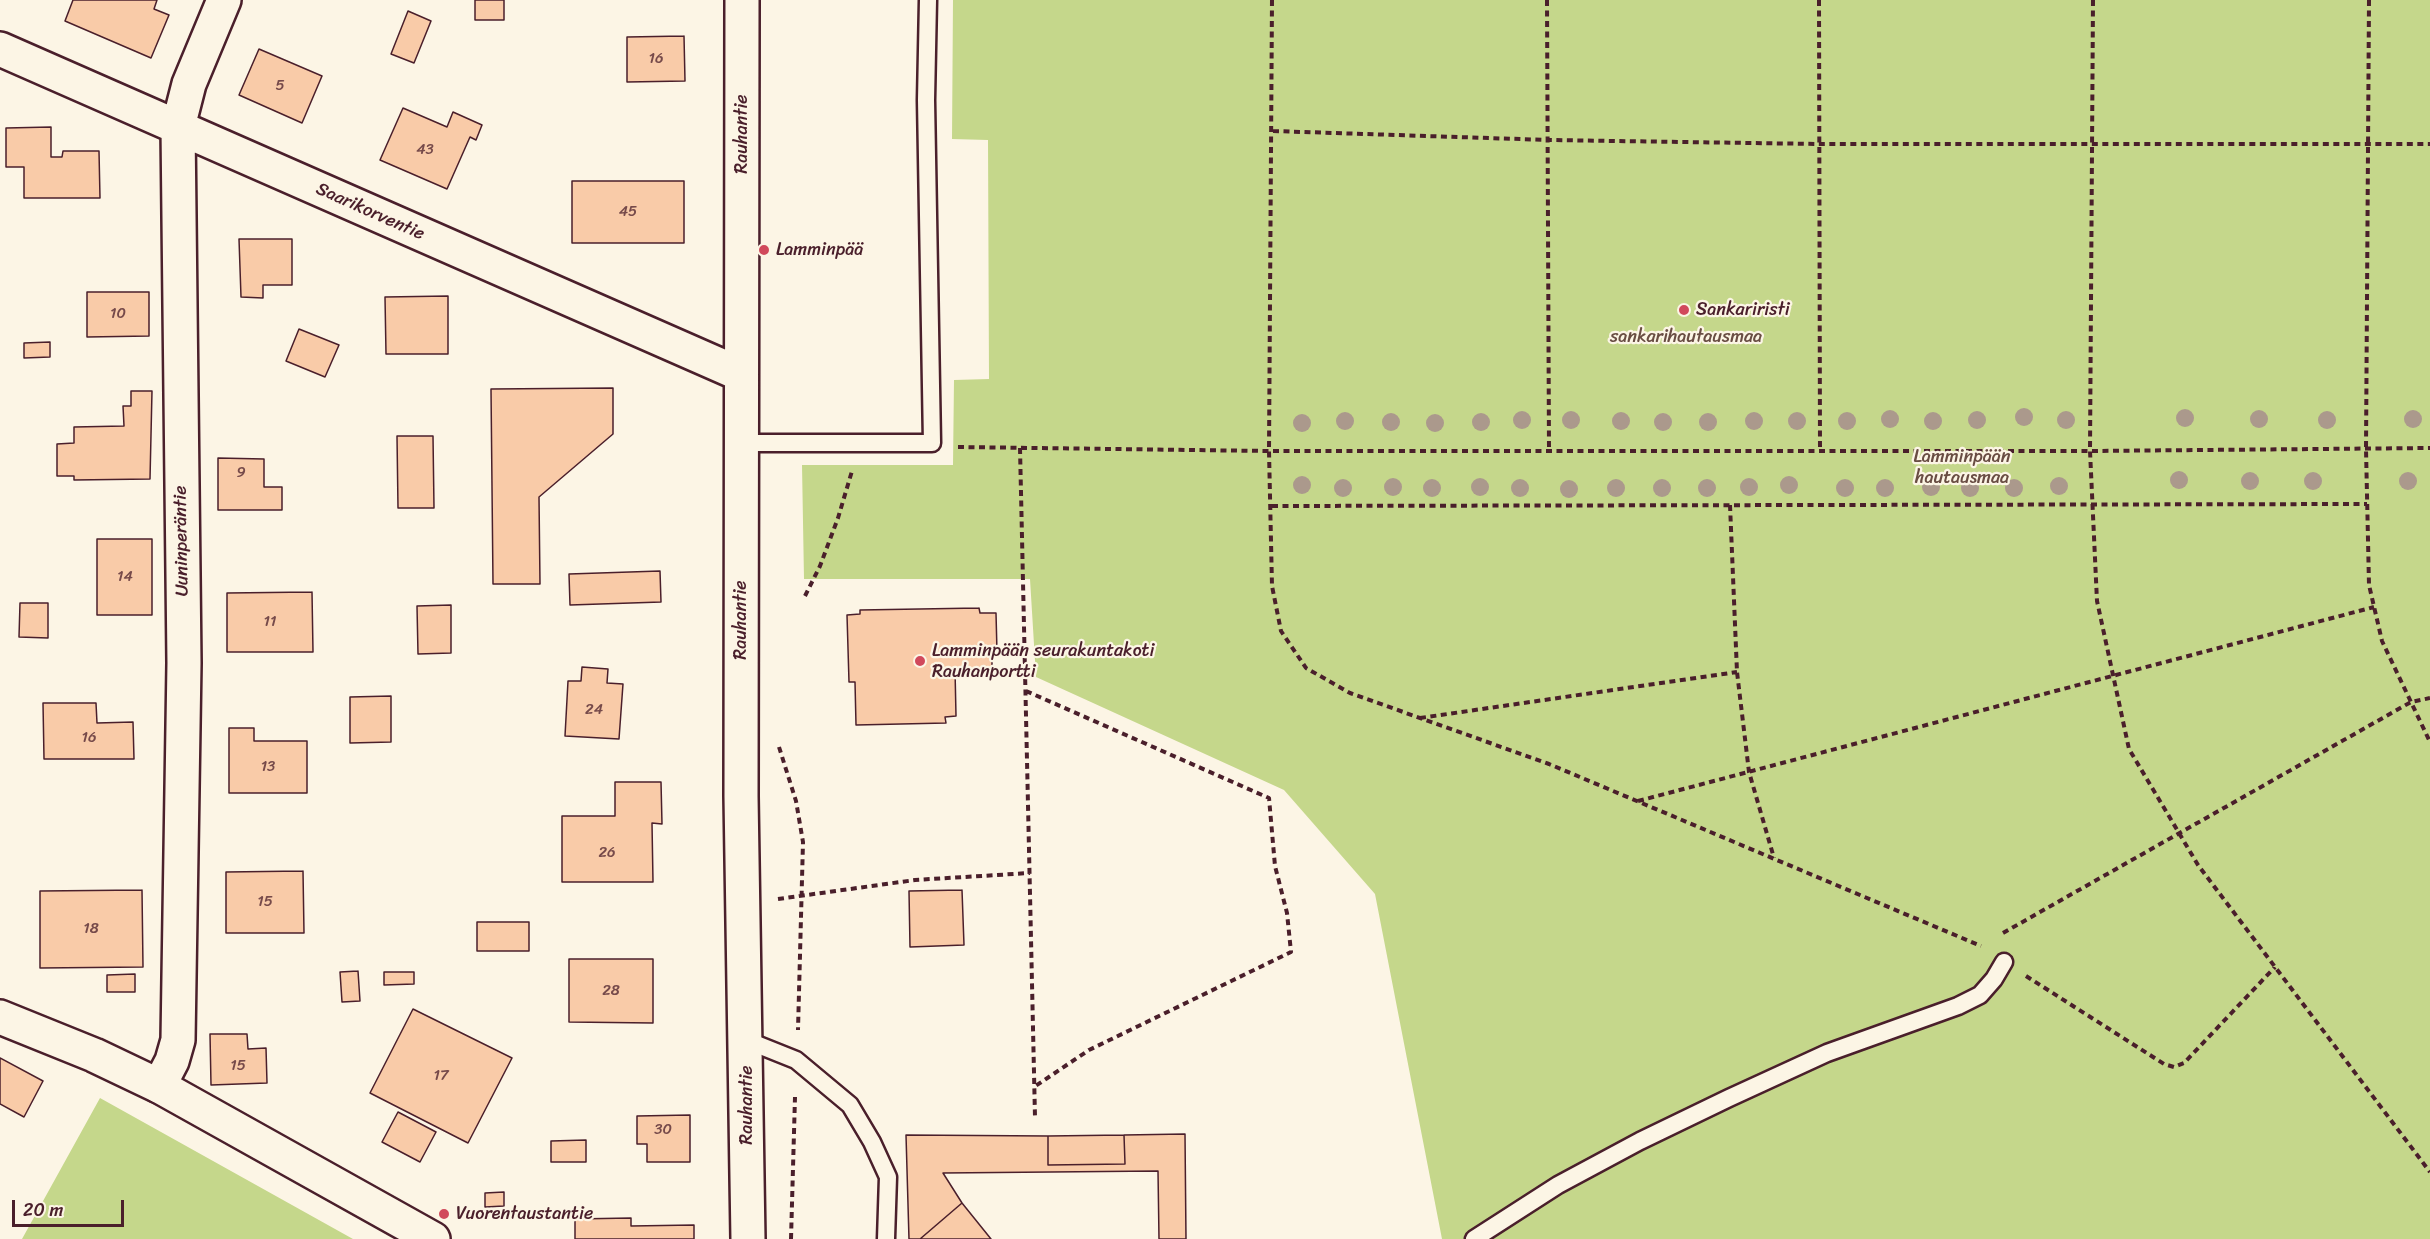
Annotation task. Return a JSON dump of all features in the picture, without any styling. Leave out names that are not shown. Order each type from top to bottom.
[{"type":"street","name":"Uuninperäntie","points":[[159,1086],[172,1061],[178,1040],[184,663],[178,127],[189,84],[224,0]]},
{"type":"street","name":"Rauhantie","points":[[742,0],[741,796],[748,1239]]},
{"type":"street","name":"Saarikorventie","points":[[0,49],[740,374]]},
{"type":"street","points":[[0,1017],[94,1055],[159,1086],[433,1239]]},
{"type":"lane","points":[[741,443],[932,443],[926,100],[928,0]]},
{"type":"lane","points":[[1474,1239],[1558,1185],[1709,1107],[1827,1053],[1958,1006],[1980,994],[1994,979],[2004,962]]},
{"type":"lane","points":[[746,1040],[796,1060],[850,1105],[872,1142],[888,1177],[886,1239]]},
{"type":"path","points":[[1272,0],[1273,131],[1269,451],[1272,586],[1281,631],[1306,668],[1350,693],[1549,764],[1979,947],[2164,1064],[2174,1067],[2184,1063],[2275,967]]},
{"type":"path","points":[[1548,0],[1550,450]]},
{"type":"path","points":[[1819,0],[1821,451]]},
{"type":"path","points":[[2093,0],[2090,451],[2097,601],[2129,749],[2198,865],[2430,1172]]},
{"type":"path","points":[[2369,0],[2366,449],[2369,585],[2382,640],[2430,742]]},
{"type":"path","points":[[1273,131],[1549,140],[1819,144],[2430,144]]},
{"type":"path","points":[[805,596],[820,566],[838,518],[852,471],[854,443]]},
{"type":"path","points":[[932,443],[962,447],[1269,451],[2090,451],[2430,448]]},
{"type":"path","points":[[1020,448],[1035,1117]]},
{"type":"path","points":[[1272,506],[2367,504]]},
{"type":"path","points":[[1730,505],[1737,672],[1749,772],[1774,859]]},
{"type":"path","points":[[1637,801],[2374,607]]},
{"type":"path","points":[[1420,718],[1737,672]]},
{"type":"path","points":[[1026,691],[1269,798],[1275,867],[1287,913],[1290,952],[1089,1050],[1034,1088]]},
{"type":"path","points":[[1999,935],[2411,702],[2430,698]]},
{"type":"path","points":[[778,742],[796,801],[803,842],[791,1239]]},
{"type":"path","points":[[743,904],[915,880],[1030,873]]},
{"type":"path","points":[[1979,947],[1989,941]]},
{"type":"green space","name":"Lamminpään hautausmaa","points":[[953,0],[2430,0],[2430,1239],[1442,1239],[1375,894],[1284,790],[1036,677],[1030,579],[804,579],[802,465],[953,465],[954,380],[989,379],[988,140],[952,139]]},
{"type":"green space","points":[[100,1098],[353,1239],[22,1239]]},
{"type":"building","points":[[73,0],[157,0],[154,9],[169,15],[151,58],[65,21]]},
{"type":"building","points":[[475,0],[504,0],[504,20],[475,20]]},
{"type":"building","points":[[408,11],[431,21],[414,63],[391,54]]},
{"type":"building","points":[[684,36],[685,81],[627,82],[627,37]]},
{"type":"building","points":[[259,49],[322,76],[302,123],[239,95]]},
{"type":"building","points":[[403,108],[447,127],[453,112],[482,125],[476,140],[470,137],[447,189],[380,160]]},
{"type":"building","points":[[51,127],[51,157],[62,157],[63,151],[99,151],[100,198],[24,198],[24,167],[6,167],[6,128]]},
{"type":"building","points":[[572,181],[684,181],[684,243],[572,243]]},
{"type":"building","points":[[239,239],[292,239],[292,285],[263,285],[263,298],[241,297]]},
{"type":"building","points":[[87,292],[149,292],[149,336],[87,337]]},
{"type":"building","points":[[448,296],[448,354],[386,354],[385,297]]},
{"type":"building","points":[[299,329],[339,345],[325,377],[286,361]]},
{"type":"building","points":[[50,342],[50,357],[24,358],[24,343]]},
{"type":"building","points":[[613,388],[613,434],[539,497],[540,584],[493,584],[491,389]]},
{"type":"building","points":[[131,391],[152,391],[150,479],[74,480],[74,476],[57,476],[57,444],[74,443],[74,427],[124,426],[123,406],[131,406]]},
{"type":"building","points":[[397,436],[433,436],[434,508],[398,508]]},
{"type":"building","points":[[218,458],[264,459],[264,487],[282,487],[282,510],[218,510]]},
{"type":"building","points":[[97,539],[152,539],[152,615],[97,615]]},
{"type":"building","points":[[660,571],[661,602],[570,605],[569,574]]},
{"type":"building","points":[[312,592],[313,652],[227,652],[227,593]]},
{"type":"building","points":[[20,603],[48,603],[48,638],[19,637]]},
{"type":"building","points":[[451,605],[451,653],[418,654],[417,606]]},
{"type":"building","name":"Lamminpään seurakuntakoti Rauhanportti","points":[[979,608],[980,613],[996,613],[997,652],[992,653],[992,673],[974,673],[974,669],[955,669],[956,716],[945,717],[946,723],[856,725],[855,682],[849,682],[847,615],[860,614],[860,610]]},
{"type":"building","points":[[582,667],[608,669],[607,683],[623,684],[619,739],[565,736],[568,681],[581,681]]},
{"type":"building","points":[[391,696],[391,742],[350,743],[350,697]]},
{"type":"building","points":[[43,703],[96,703],[97,723],[133,722],[134,759],[44,759]]},
{"type":"building","points":[[229,728],[254,728],[254,741],[307,741],[307,793],[229,793]]},
{"type":"building","points":[[615,782],[661,782],[662,824],[652,823],[653,882],[562,882],[562,816],[615,816]]},
{"type":"building","points":[[303,871],[304,933],[226,933],[226,872]]},
{"type":"building","points":[[142,890],[143,967],[40,968],[40,891]]},
{"type":"building","points":[[962,890],[964,945],[910,947],[909,891]]},
{"type":"building","points":[[477,922],[529,922],[529,951],[477,951]]},
{"type":"building","points":[[569,959],[653,959],[653,1023],[569,1022]]},
{"type":"building","points":[[358,971],[360,1001],[342,1002],[340,972]]},
{"type":"building","points":[[384,972],[414,972],[414,984],[384,985]]},
{"type":"building","points":[[135,974],[135,992],[107,992],[107,975]]},
{"type":"building","points":[[413,1009],[512,1058],[468,1143],[370,1093]]},
{"type":"building","points":[[210,1034],[247,1034],[248,1049],[266,1048],[267,1083],[211,1085]]},
{"type":"building","points":[[0,1058],[43,1081],[24,1117],[0,1104]]},
{"type":"building","points":[[398,1112],[436,1132],[420,1162],[382,1142]]},
{"type":"building","points":[[690,1115],[690,1162],[647,1162],[647,1144],[637,1144],[637,1116]]},
{"type":"building","points":[[1185,1134],[1186,1239],[1159,1239],[1158,1171],[943,1173],[962,1203],[920,1239],[909,1239],[906,1135],[1048,1136],[1048,1165],[1125,1164],[1124,1135]]},
{"type":"building","points":[[1124,1135],[1125,1164],[1048,1165],[1048,1136]]},
{"type":"building","points":[[586,1140],[586,1162],[551,1162],[551,1141]]},
{"type":"building","points":[[504,1192],[504,1206],[485,1207],[485,1193]]},
{"type":"building","points":[[962,1203],[991,1239],[920,1239]]},
{"type":"building","points":[[631,1218],[631,1226],[694,1225],[694,1239],[575,1239],[575,1219]]},
{"type":"place","name":"Lamminpää","points":[[764,250]]},
{"type":"place","name":"Sankariristi","points":[[1684,310]]},
{"type":"place","name":"Lamminpään seurakuntakoti Rauhanportti","points":[[920,661]]},
{"type":"place","name":"Vuorentaustantie","points":[[444,1214]]},
{"type":"park label","name":"sankarihautausmaa","points":[[1686,337]]}]
